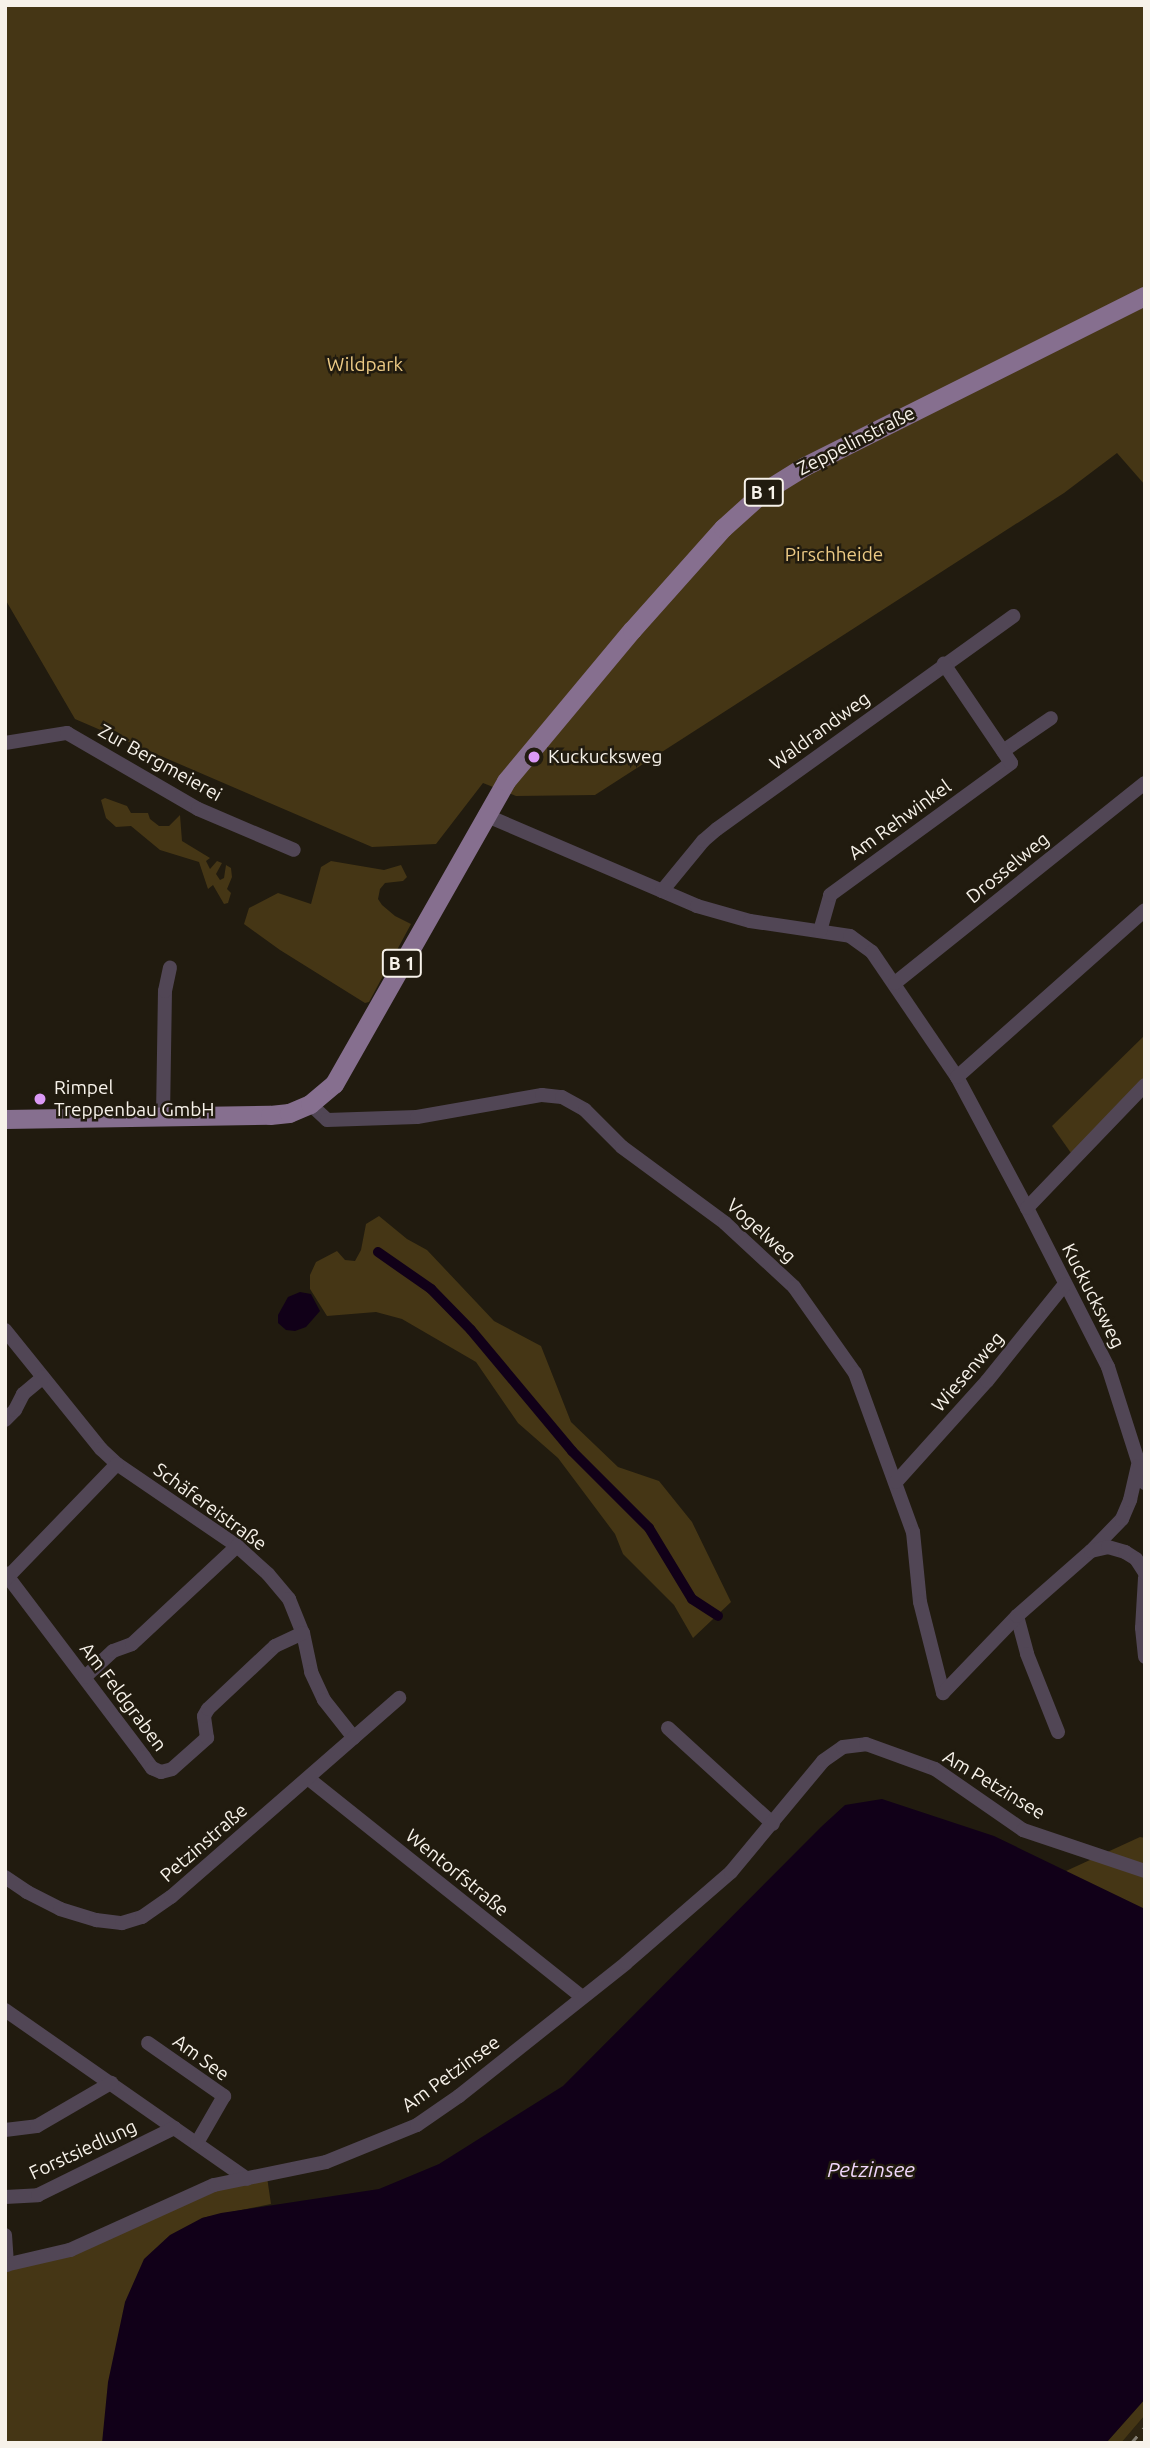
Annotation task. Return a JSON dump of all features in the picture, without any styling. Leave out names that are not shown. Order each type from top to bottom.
[{"type":"main road","name":"Zeppelinstraße","points":[[485,815],[506,780],[545,730],[723,528],[763,492],[837,449],[1145,296]]},
{"type":"main road","name":"B 1","points":[[5,1119],[270,1115],[289,1113],[310,1104],[334,1084],[485,815]]},
{"type":"street","name":"Waldrandweg","points":[[662,891],[702,841],[717,829],[1013,616]]},
{"type":"street","points":[[944,664],[1003,751],[1051,718]]},
{"type":"street","name":"Zur Bergmeierei","points":[[5,743],[67,733],[198,809],[293,850]]},
{"type":"street","name":"Am Rehwinkel","points":[[820,931],[830,895],[1011,763],[1003,751]]},
{"type":"street","name":"Drosselweg","points":[[895,983],[1145,783]]},
{"type":"street","name":"Kuckucksweg","points":[[485,815],[697,906],[750,921],[850,936],[872,952],[957,1077],[1027,1208],[1108,1367],[1145,1483]]},
{"type":"street","points":[[957,1077],[1145,910]]},
{"type":"street","points":[[163,1117],[165,991],[170,968]]},
{"type":"street","points":[[1027,1208],[1145,1085]]},
{"type":"street","name":"Vogelweg","points":[[310,1104],[327,1120],[417,1117],[542,1095],[562,1097],[585,1110],[622,1147],[725,1223],[794,1287],[855,1373],[913,1532],[920,1602],[943,1693],[1017,1616]]},
{"type":"street","name":"Wiesenweg","points":[[896,1482],[988,1381],[1065,1284]]},
{"type":"street","name":"Schäfereistraße","points":[[5,1330],[94,1441],[117,1464],[237,1546],[289,1599],[303,1633],[311,1672],[324,1700],[354,1738]]},
{"type":"street","points":[[5,1420],[15,1410],[23,1394],[43,1377]]},
{"type":"street","points":[[1058,1732],[1027,1654],[1017,1616],[1091,1551],[1122,1519],[1130,1500],[1139,1462]]},
{"type":"street","points":[[6,1576],[117,1464]]},
{"type":"street","points":[[85,1677],[113,1651],[132,1644],[237,1546]]},
{"type":"street","points":[[1091,1551],[1108,1547],[1125,1552],[1136,1559],[1145,1573]]},
{"type":"street","name":"Am Feldgraben","points":[[6,1576],[152,1768],[161,1772],[172,1769],[207,1738],[205,1716],[208,1709],[275,1646],[303,1633]]},
{"type":"street","points":[[1145,1578],[1142,1628],[1145,1657]]},
{"type":"street","name":"Petzinstraße","points":[[5,1877],[27,1892],[61,1909],[96,1920],[122,1923],[142,1917],[171,1897],[400,1698]]},
{"type":"street","points":[[668,1728],[773,1824]]},
{"type":"street","name":"Am Petzinsee","points":[[6,2265],[70,2250],[214,2185],[326,2162],[417,2125],[458,2096],[582,1997],[732,1872],[834,1752],[854,1743],[866,1744],[934,1769],[1023,1830],[1145,1871]]},
{"type":"street","name":"Wentorfstraße","points":[[309,1779],[582,1997]]},
{"type":"street","name":"Forstsiedlung","points":[[5,2010],[247,2179]]},
{"type":"street","name":"Am See","points":[[148,2043],[224,2096],[197,2143]]},
{"type":"street","points":[[5,2130],[37,2126],[111,2083]]},
{"type":"street","name":"Forstsiedlung","points":[[5,2197],[38,2195],[174,2128]]},
{"type":"street","points":[[5,2235],[6,2265]]},
{"type":"shaded area","points":[[1145,2415],[1145,2443],[1121,2443]]},
{"type":"green space","name":"Wildpark","points":[[5,5],[1145,5],[1145,485],[1117,453],[1064,493],[595,795],[516,796],[483,783],[436,844],[372,847],[75,719],[5,599]]},
{"type":"green space","points":[[105,798],[127,806],[131,813],[148,813],[150,819],[159,826],[169,826],[180,815],[182,841],[210,858],[206,861],[210,869],[217,861],[222,863],[216,874],[220,880],[224,878],[226,865],[231,868],[232,877],[227,889],[231,893],[228,903],[224,904],[213,885],[208,889],[199,862],[160,850],[131,826],[116,827],[106,818],[101,800]]},
{"type":"green space","points":[[331,861],[384,870],[401,865],[407,877],[403,881],[385,883],[380,889],[378,899],[382,905],[411,924],[369,1002],[365,1003],[280,950],[244,924],[249,908],[278,893],[311,904],[321,867]]},
{"type":"green space","points":[[1145,1035],[1145,1079],[1071,1153],[1052,1126]]},
{"type":"green space","points":[[379,1216],[407,1239],[427,1250],[494,1321],[541,1346],[571,1422],[618,1467],[659,1481],[692,1522],[731,1602],[693,1638],[674,1605],[623,1554],[615,1534],[558,1458],[518,1423],[476,1362],[402,1319],[376,1312],[327,1316],[310,1289],[310,1275],[316,1262],[337,1251],[345,1260],[355,1261],[361,1250],[366,1224]]},
{"type":"green space","points":[[1140,1837],[1145,1838],[1145,1939],[1066,1871]]},
{"type":"green space","points":[[267,2177],[271,2204],[202,2218],[114,2443],[5,2443],[5,2270],[215,2188]]},
{"type":"green space","points":[[1145,2399],[1145,2415],[1121,2443],[1106,2443]]},
{"type":"water","points":[[300,1292],[311,1294],[320,1311],[306,1327],[295,1331],[286,1330],[278,1323],[278,1315],[288,1297]]},
{"type":"water","name":"Petzinsee","points":[[882,1799],[994,1836],[1145,1909],[1145,2399],[1106,2443],[102,2443],[108,2382],[125,2302],[144,2259],[170,2235],[202,2218],[221,2213],[379,2189],[439,2164],[563,2086],[845,1805]]},
{"type":"waterway","points":[[378,1252],[431,1289],[471,1330],[572,1451],[649,1528],[692,1599],[718,1616]]},
{"type":"railway","points":[[1131,2443],[1145,2427]]},
{"type":"place","name":"Kuckucksweg","points":[[534,757]]},
{"type":"place","name":"Rimpel Treppenbau GmbH","points":[[40,1099]]},
{"type":"park label","name":"Pirschheide","points":[[834,555]]}]
